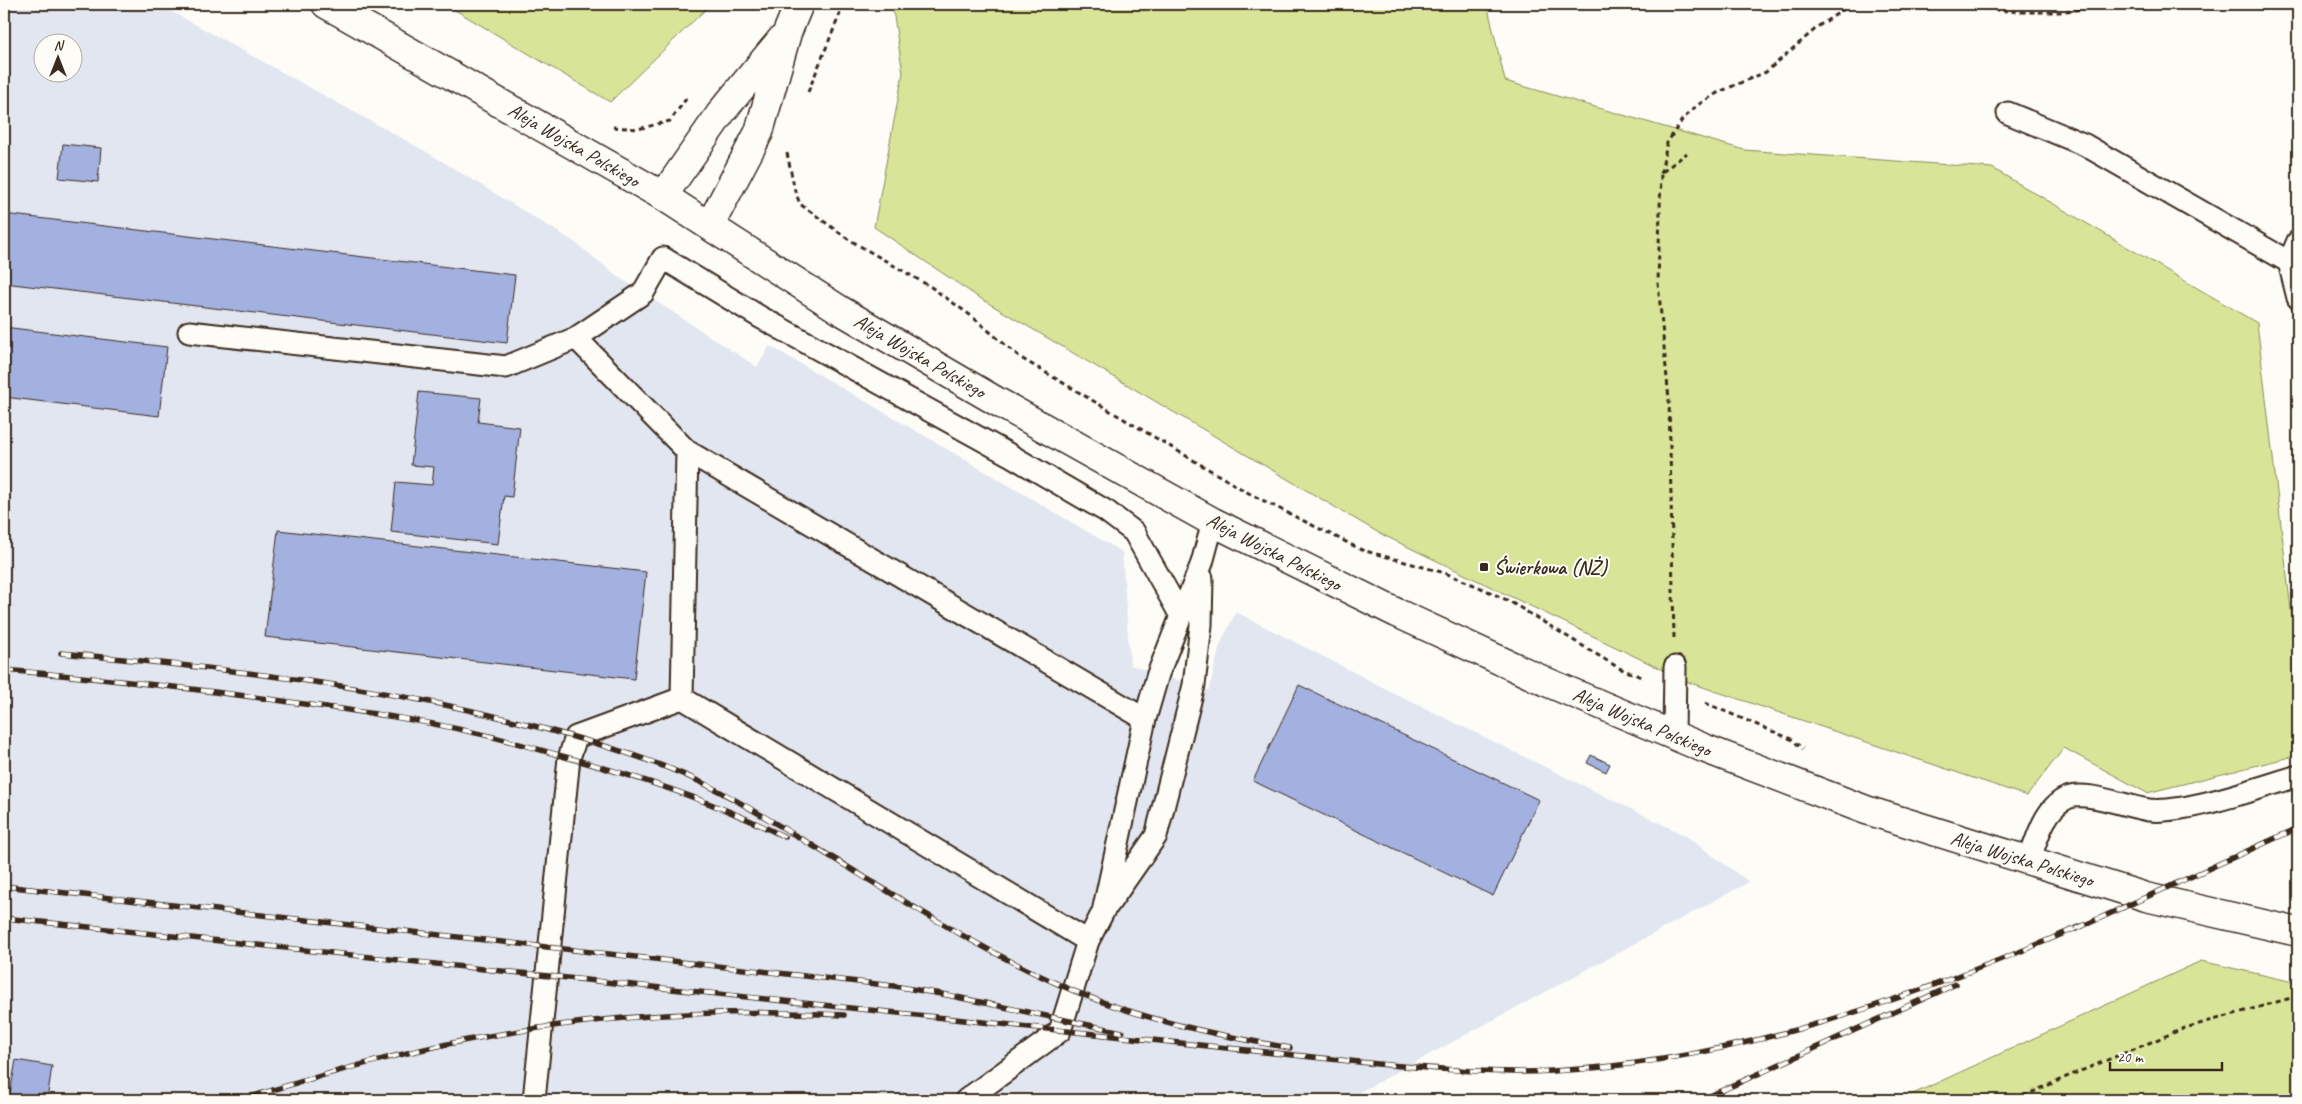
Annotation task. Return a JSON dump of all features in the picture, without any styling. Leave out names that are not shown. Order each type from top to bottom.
[{"type":"main road","name":"Aleja Wojska Polskiego","points":[[326,4],[663,196],[840,310],[1004,406],[1213,522],[1406,618],[1549,683],[1674,735],[1866,810],[2028,862],[2146,897],[2298,932]]},
{"type":"main road","points":[[710,225],[760,132],[786,33],[799,4]]},
{"type":"main road","points":[[663,196],[723,110],[786,33]]},
{"type":"lane","points":[[2008,114],[2085,145],[2289,262]]},
{"type":"lane","points":[[2298,241],[2289,262],[2298,298]]},
{"type":"lane","points":[[190,332],[506,366],[576,338],[643,293],[663,258],[760,317],[1010,455],[1106,511],[1134,532],[1181,616]]},
{"type":"lane","points":[[576,338],[687,451],[1144,719]]},
{"type":"lane","points":[[682,698],[687,451]]},
{"type":"lane","points":[[1103,912],[1144,719],[1158,674],[1202,563],[1213,522]]},
{"type":"lane","points":[[966,1100],[1060,1031],[1088,941],[1103,912],[1156,836],[1194,685],[1200,625],[1202,563]]},
{"type":"lane","points":[[1674,735],[1673,690],[1675,666]]},
{"type":"lane","points":[[682,698],[1088,941]]},
{"type":"lane","points":[[534,1100],[570,758],[576,737],[682,698]]},
{"type":"lane","points":[[2028,862],[2047,816],[2067,798],[2083,795],[2151,810],[2182,808],[2298,776]]},
{"type":"path","points":[[804,101],[844,4]]},
{"type":"path","points":[[1675,666],[1669,400],[1658,283],[1661,174],[1667,143],[1682,120],[1696,106],[1719,92],[1766,72],[1820,25],[1852,4]]},
{"type":"path","points":[[1940,4],[2018,12],[2059,12],[2118,4]]},
{"type":"path","points":[[610,126],[638,129],[670,121],[686,99],[692,98]]},
{"type":"path","points":[[786,145],[788,162],[800,204],[848,239],[931,287],[970,315],[1021,358],[1269,503],[1362,550],[1445,573],[1479,586],[1509,601],[1619,668],[1791,739],[1807,753]]},
{"type":"path","points":[[1661,174],[1687,153]]},
{"type":"path","points":[[2015,1100],[2071,1074],[2185,1028],[2298,996]]},
{"type":"shaded area","points":[[4,4],[158,4],[425,151],[573,241],[620,278],[757,367],[770,346],[935,442],[1122,552],[1130,665],[1209,690],[1220,645],[1236,612],[1396,694],[1686,836],[1749,882],[1345,1100],[4,1100]]},
{"type":"green space","points":[[445,4],[711,4],[610,102]]},
{"type":"green space","points":[[892,4],[1487,4],[1505,81],[1744,150],[1992,168],[2257,323],[2298,669],[2298,755],[2147,793],[2064,748],[2027,796],[1688,682],[1379,533],[978,297],[874,227],[903,73]]},
{"type":"green space","points":[[2201,961],[2298,983],[2298,1100],[1900,1100]]},
{"type":"building","points":[[63,144],[101,148],[98,182],[59,178]]},
{"type":"building","points":[[4,214],[515,275],[507,343],[4,283]]},
{"type":"building","points":[[4,327],[167,347],[159,416],[4,397]]},
{"type":"building","points":[[419,392],[481,398],[478,422],[520,427],[512,497],[504,496],[498,544],[391,532],[396,482],[432,485],[434,467],[411,465]]},
{"type":"building","points":[[278,530],[646,572],[634,679],[265,637]]},
{"type":"building","points":[[1299,685],[1539,800],[1493,896],[1253,781]]},
{"type":"building","points":[[1591,755],[1610,764],[1606,772],[1587,763]]},
{"type":"building","points":[[16,1060],[52,1066],[47,1100],[9,1099]]},
{"type":"railway","points":[[61,653],[240,672],[417,699],[534,726],[616,750],[676,771],[724,794],[971,940],[1074,991],[1180,1026],[1290,1048]]},
{"type":"railway","points":[[4,670],[224,693],[409,719],[487,735],[647,781],[731,812],[785,837]]},
{"type":"railway","points":[[2076,929],[2298,828]]},
{"type":"railway","points":[[4,886],[894,986],[947,995],[1122,1032]]},
{"type":"railway","points":[[4,918],[1378,1064],[1508,1072],[1552,1071],[1620,1065],[1688,1055],[1756,1040],[1822,1022],[1954,978],[2081,926]]},
{"type":"railway","points":[[1701,1100],[1956,984]]},
{"type":"railway","points":[[240,1100],[406,1053],[474,1039],[591,1021],[718,1013],[844,1015]]},
{"type":"place","name":"Świerkowa (NŻ)","points":[[1484,567]]}]
